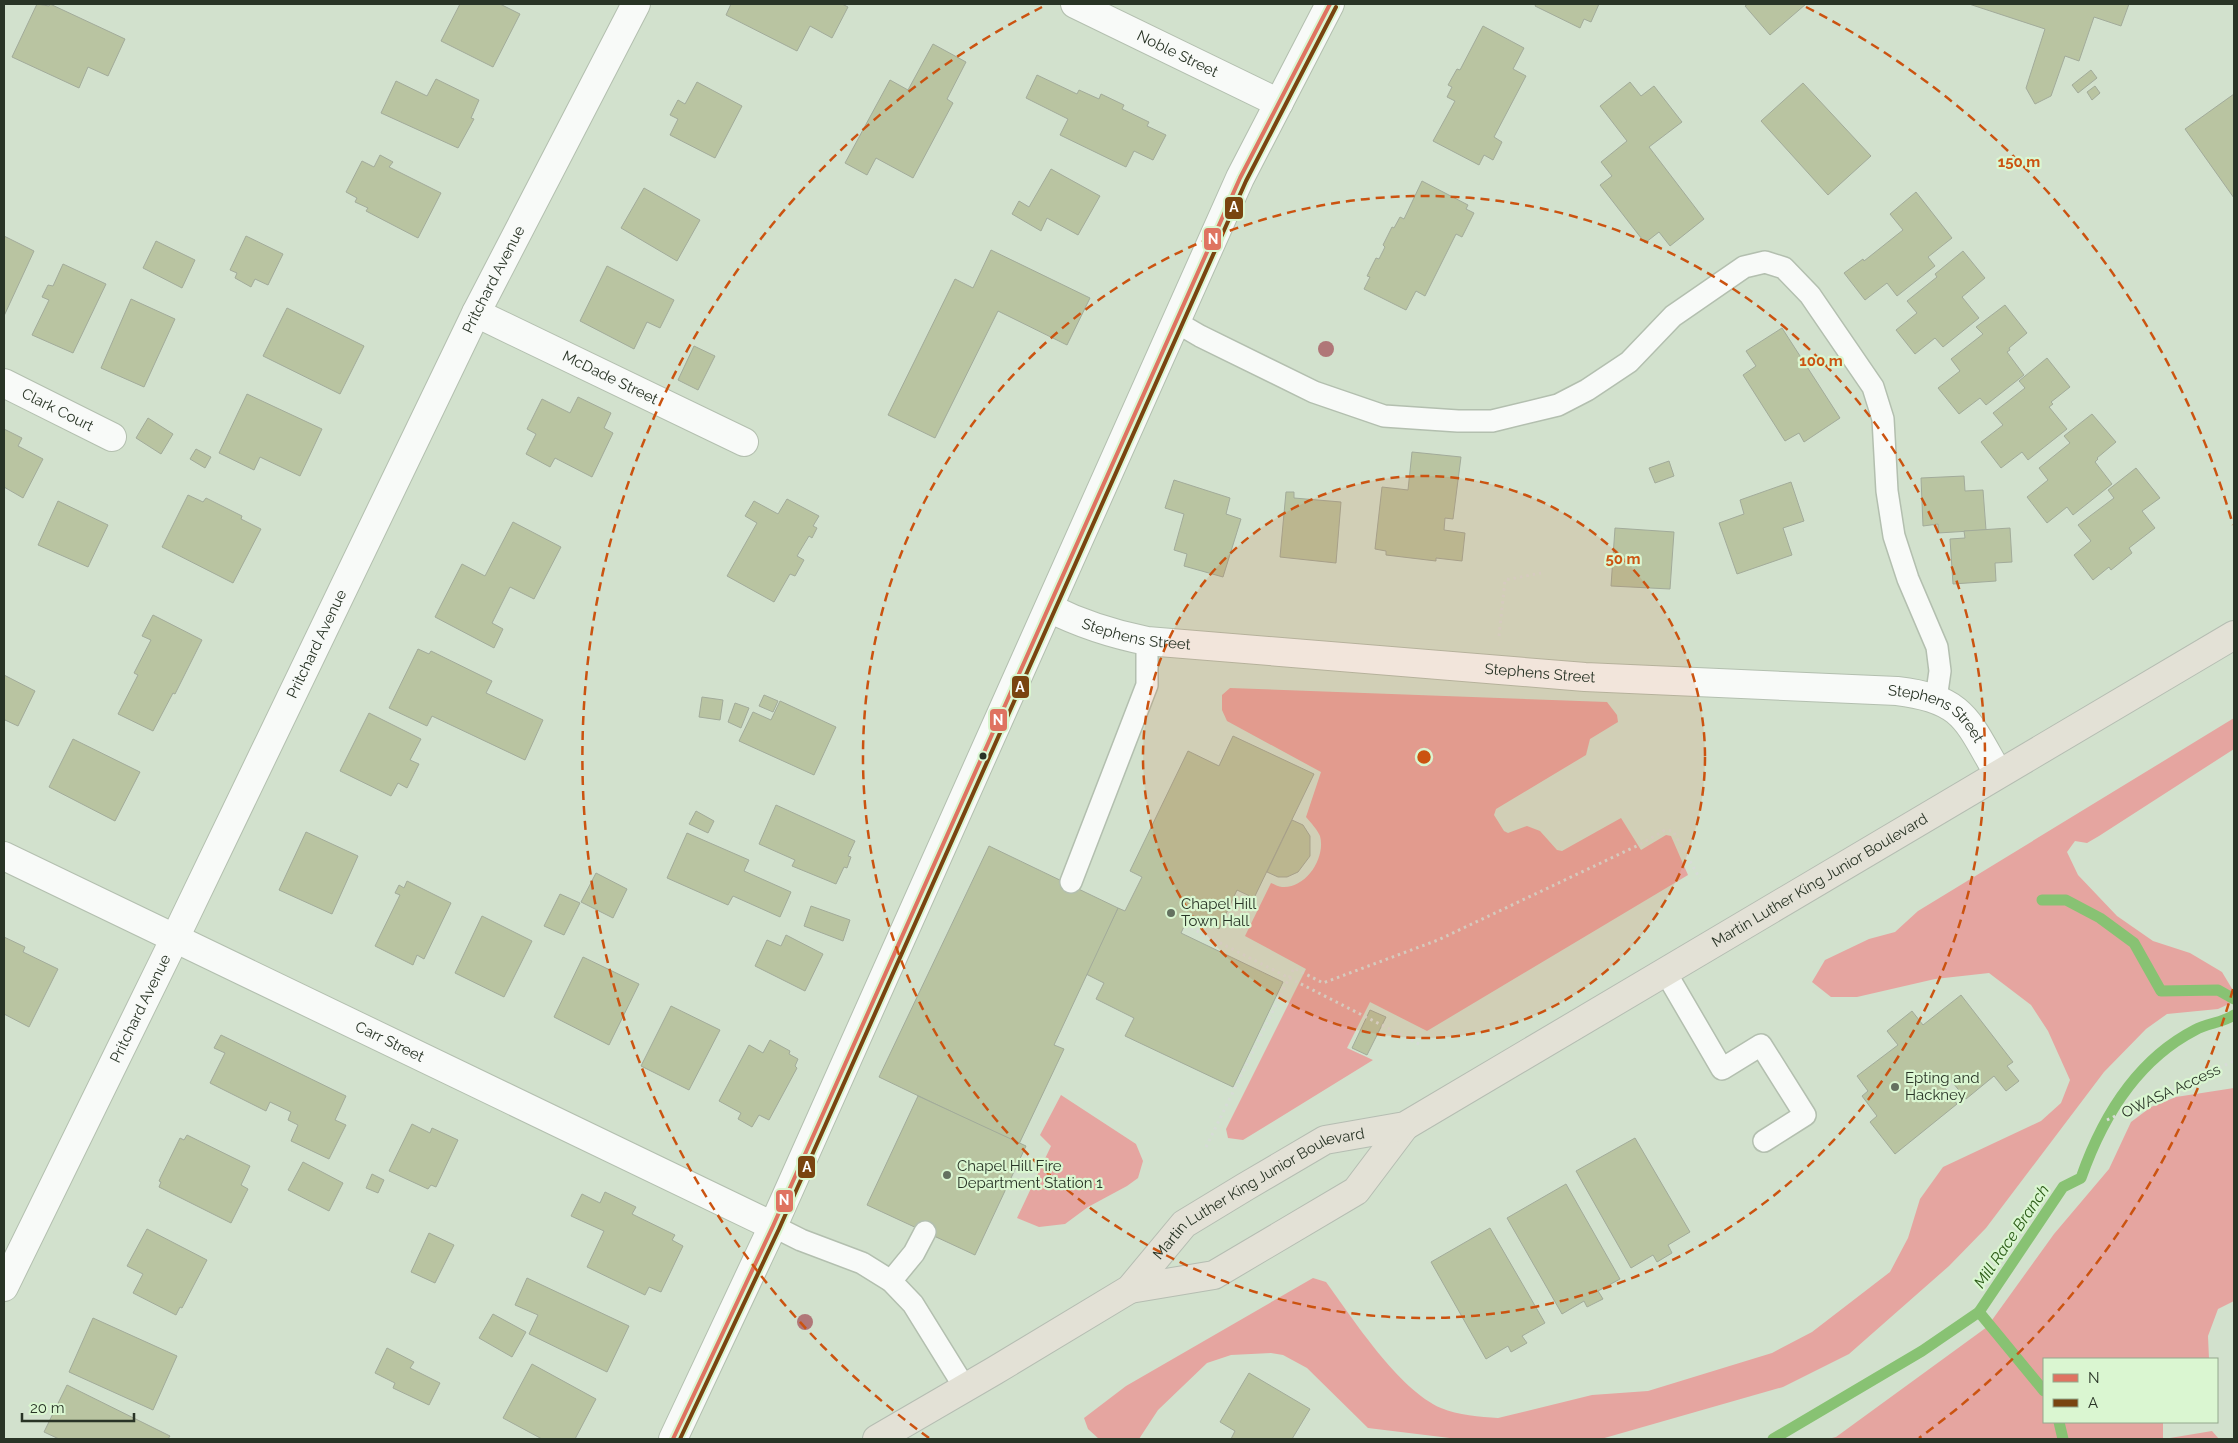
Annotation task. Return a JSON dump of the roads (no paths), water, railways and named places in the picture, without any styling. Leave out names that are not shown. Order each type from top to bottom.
[{"type":"main road","name":"Martin Luther King Junior Boulevard","points":[[876,1439],[1130,1289],[1184,1224],[1210,1208],[1325,1140],[1405,1126],[1666,973],[1998,773],[2234,635]]},
{"type":"main road","name":"Martin Luther King Junior Boulevard","points":[[1130,1289],[1214,1275],[1356,1191],[1405,1126]]},
{"type":"street","name":"Pritchard Avenue","points":[[4,1287],[175,938],[476,312],[636,4]]},
{"type":"street","name":"Noble Street","points":[[1075,4],[1279,103]]},
{"type":"street","points":[[673,1439],[773,1226],[1240,178],[1330,4]]},
{"type":"street","name":"McDade Street","points":[[476,312],[744,442]]},
{"type":"street","name":"Clark Court","points":[[4,383],[112,437]]},
{"type":"street","name":"Stephens Street","points":[[1049,608],[1102,631],[1147,641],[1585,677],[1898,691],[1924,694],[1947,703],[1967,720],[1998,773]]},
{"type":"street","name":"Carr Street","points":[[4,856],[773,1226]]},
{"type":"lane","points":[[1176,322],[1200,336],[1314,392],[1384,416],[1458,421],[1492,421],[1558,404],[1587,390],[1629,362],[1673,316],[1744,267],[1765,262],[1784,268],[1810,295],[1873,387],[1883,419],[1887,491],[1894,536],[1908,579],[1937,646],[1940,671],[1936,699]]},
{"type":"lane","points":[[1071,882],[1147,685],[1147,641]]},
{"type":"lane","points":[[1666,973],[1722,1069],[1761,1044],[1805,1115],[1764,1141]]},
{"type":"lane","points":[[773,1226],[801,1240],[862,1262],[891,1281],[913,1304],[965,1388]]},
{"type":"lane","points":[[891,1281],[914,1253],[925,1232]]},
{"type":"waterway","points":[[2042,900],[2066,900],[2100,918],[2134,943],[2161,991],[2218,990],[2234,999]]},
{"type":"waterway","name":"Mill Race Branch","points":[[1773,1439],[1922,1351],[1979,1312],[2063,1187],[2081,1178],[2111,1113],[2139,1074],[2174,1043],[2195,1030],[2234,1015]]},
{"type":"waterway","points":[[1979,1312],[2043,1390]]},
{"type":"waterway","points":[[2059,1423],[2063,1439]]},
{"type":"place","name":"Chapel Hill Town Hall","points":[[1171,913]]},
{"type":"place","name":"Epting and Hackney","points":[[1895,1087]]},
{"type":"place","name":"Chapel Hill Fire Department Station 1","points":[[947,1175]]}]
